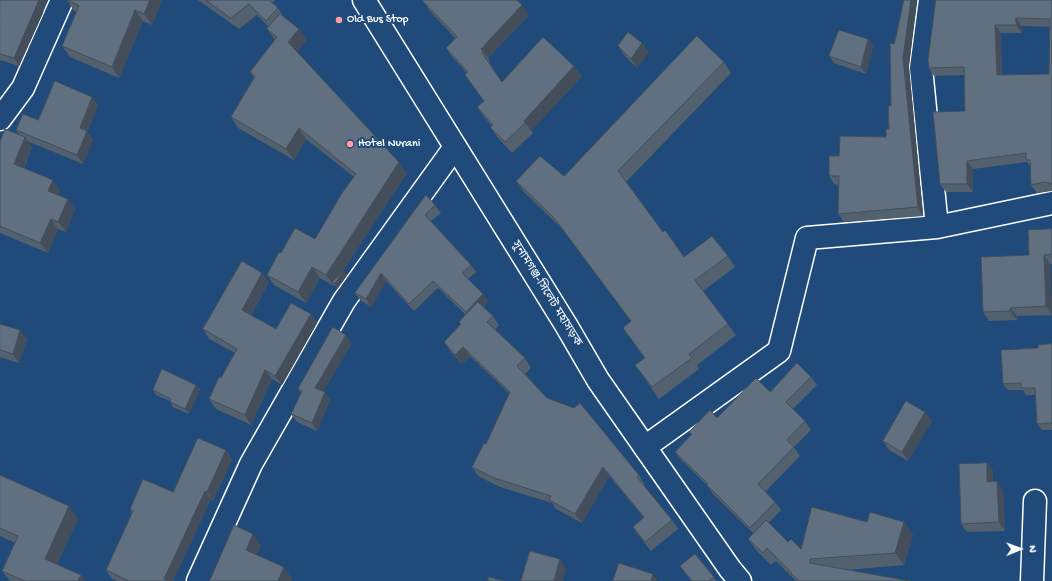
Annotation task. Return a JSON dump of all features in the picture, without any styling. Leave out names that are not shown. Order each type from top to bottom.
[{"type":"street","points":[[0,119],[23,88],[62,0]]},
{"type":"street","name":"সুনামগঞ্জ-সিলেট মহাসড়ক","points":[[364,0],[566,325],[598,380],[730,569],[740,581]]},
{"type":"street","points":[[930,0],[922,68],[937,227]]},
{"type":"street","points":[[198,581],[250,464],[344,301],[455,147]]},
{"type":"street","points":[[645,447],[779,351],[807,238],[937,227],[1052,203]]},
{"type":"street","points":[[1032,581],[1035,501]]},
{"type":"building","points":[[0,0],[39,0],[14,58],[0,54]]},
{"type":"building","points":[[67,0],[150,0],[144,14],[135,10],[112,67],[62,46],[79,6]]},
{"type":"building","points":[[206,0],[269,0],[278,8],[266,21],[249,4],[231,18]]},
{"type":"building","points":[[422,0],[517,0],[522,5],[481,49],[483,51],[482,53],[502,82],[543,37],[574,66],[524,121],[525,123],[505,142],[490,127],[493,125],[477,107],[484,101],[465,75],[468,72],[446,48],[457,37]]},
{"type":"building","points":[[904,0],[911,0],[903,58],[918,207],[838,214],[839,176],[829,176],[829,156],[839,156],[840,136],[886,137],[886,129],[889,129],[888,106],[891,106],[890,43],[894,44]]},
{"type":"building","points":[[936,0],[1052,0],[1052,184],[1044,182],[1031,185],[1030,160],[1026,160],[1026,153],[967,161],[967,184],[940,184],[933,112],[965,111],[964,67],[929,68],[928,60]],"holes":[[[1016,18],[1050,19],[1049,74],[997,75],[995,25],[1016,25]]]},
{"type":"building","points":[[280,14],[299,29],[288,42],[399,162],[326,275],[312,267],[298,292],[267,275],[279,252],[281,253],[295,228],[315,239],[342,193],[356,174],[299,128],[286,149],[231,117],[255,76],[250,72],[277,37],[267,29]]},
{"type":"building","points":[[839,30],[868,39],[861,67],[829,56]]},
{"type":"building","points":[[628,32],[642,43],[631,59],[618,46]]},
{"type":"building","points":[[697,36],[724,62],[618,171],[663,232],[665,230],[684,257],[712,236],[728,256],[695,280],[728,324],[689,354],[692,358],[652,387],[635,365],[645,358],[623,328],[631,321],[555,219],[516,181],[540,156],[564,176]]},
{"type":"building","points":[[55,81],[92,97],[80,128],[87,131],[77,155],[16,130],[23,114],[38,120]]},
{"type":"building","points":[[5,129],[25,137],[14,164],[53,180],[48,191],[68,199],[58,222],[51,219],[40,243],[0,226],[0,142]]},
{"type":"building","points":[[426,195],[435,205],[425,215],[471,265],[462,273],[483,294],[466,312],[433,281],[409,304],[381,273],[366,299],[355,293]]},
{"type":"building","points":[[1052,229],[1052,254],[1044,255],[1046,306],[1010,308],[1010,311],[983,312],[981,257],[1029,255],[1028,230]]},
{"type":"building","points":[[242,261],[262,273],[242,310],[276,329],[291,303],[311,314],[275,376],[265,370],[245,415],[209,399],[219,377],[221,378],[237,349],[203,329]]},
{"type":"building","points":[[344,271],[335,283],[332,282]]},
{"type":"building","points":[[478,302],[493,316],[487,322],[525,358],[517,366],[547,398],[574,408],[580,403],[639,475],[637,477],[672,520],[645,542],[633,527],[644,517],[603,467],[575,514],[549,500],[551,496],[494,478],[472,467],[484,443],[486,444],[510,392],[463,347],[455,355],[444,342],[461,324],[459,322]]},
{"type":"building","points":[[0,324],[20,330],[13,354],[0,350]]},
{"type":"building","points":[[333,327],[346,335],[315,388],[325,392],[312,423],[291,414],[302,391],[298,389]]},
{"type":"building","points":[[1052,344],[1052,423],[1037,424],[1035,388],[1021,388],[1021,383],[1003,384],[1001,350],[1038,348],[1038,345]]},
{"type":"building","points":[[797,363],[811,377],[786,402],[805,421],[787,440],[794,447],[758,484],[775,502],[750,528],[675,452],[692,434],[689,432],[710,410],[717,418],[756,378],[770,392]]},
{"type":"building","points":[[162,369],[196,385],[185,409],[170,402],[171,399],[153,390]]},
{"type":"building","points":[[906,401],[925,412],[902,452],[883,441]]},
{"type":"building","points":[[198,438],[226,450],[164,579],[168,581],[129,581],[106,570],[133,511],[130,509],[143,479],[173,492]]},
{"type":"building","points":[[987,463],[987,482],[997,481],[999,522],[961,524],[959,464]]},
{"type":"building","points":[[0,475],[69,506],[45,559],[81,575],[78,581],[25,581],[2,571],[18,536],[0,528]]},
{"type":"building","points":[[812,507],[867,522],[870,512],[904,522],[895,553],[810,559],[810,563],[910,581],[799,581],[767,548],[763,553],[748,539],[766,520],[788,542],[791,539],[801,549]]},
{"type":"building","points":[[234,525],[253,534],[246,550],[284,567],[278,581],[210,581]]},
{"type":"building","points":[[530,551],[560,559],[554,581],[521,581]]},
{"type":"building","points":[[695,554],[714,577],[709,581],[692,581],[680,566]]},
{"type":"building","points":[[619,563],[653,574],[651,581],[613,581]]},
{"type":"building","points":[[489,577],[504,581],[488,581]]},
{"type":"place","name":"Old Bus Stop","points":[[339,20]]},
{"type":"place","name":"Hotel Nurani","points":[[350,144]]}]
